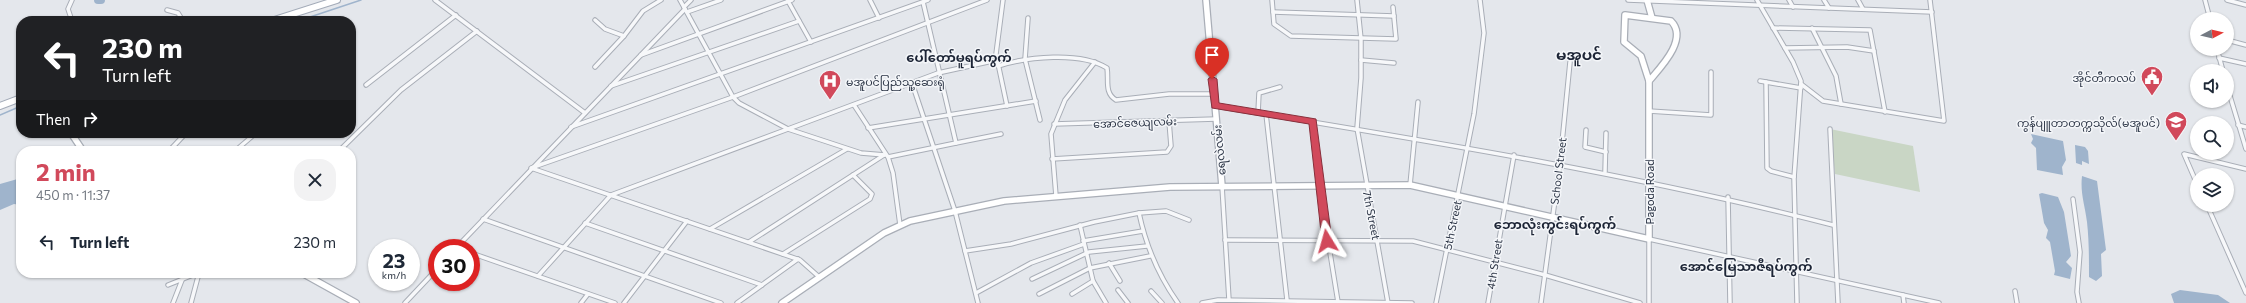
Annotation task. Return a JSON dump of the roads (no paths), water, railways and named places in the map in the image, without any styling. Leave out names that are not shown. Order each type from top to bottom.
[{"type":"main road","points":[[284,16],[322,2],[337,0]]},
{"type":"main road","name":"ရေလဲလမ်း","points":[[1206,0],[1222,186]]},
{"type":"main road","points":[[1647,0],[1652,18]]},
{"type":"main road","name":"Pagoda Road","points":[[1649,81],[1673,53],[1676,38],[1672,22],[1652,18],[1624,16],[1624,42],[1640,56],[1649,81],[1649,240]]},
{"type":"main road","points":[[0,106],[16,100]]},
{"type":"main road","points":[[782,303],[818,276],[884,233],[900,225],[955,211],[1004,201],[1170,187],[1410,185],[1649,240]]},
{"type":"main road","points":[[311,278],[356,303]]},
{"type":"street","points":[[70,16],[68,8],[72,0]]},
{"type":"street","points":[[435,0],[585,113]]},
{"type":"street","points":[[595,67],[624,36],[643,11],[661,0]]},
{"type":"street","points":[[680,0],[733,97],[739,102],[788,129],[861,153],[886,156],[1001,134]]},
{"type":"street","points":[[464,239],[531,168],[685,10],[691,0]]},
{"type":"street","points":[[685,10],[721,0]]},
{"type":"street","points":[[639,56],[789,0],[799,21],[812,42]]},
{"type":"street","points":[[870,0],[879,18]]},
{"type":"street","points":[[571,127],[928,0]]},
{"type":"street","points":[[531,168],[733,97],[929,24],[987,0]]},
{"type":"street","points":[[1003,0],[997,60],[1007,106]]},
{"type":"street","points":[[1272,0],[1274,24],[1288,35],[1361,39],[1396,39],[1393,7]]},
{"type":"street","name":"7th Street","points":[[1357,0],[1361,39],[1357,128],[1388,302]]},
{"type":"street","name":"5th Street","points":[[1436,303],[1474,114],[1484,33],[1480,0]]},
{"type":"street","points":[[1628,0],[1690,1],[1760,6],[1932,12]]},
{"type":"street","points":[[1757,0],[1793,62],[1801,86],[1794,177],[1798,303]]},
{"type":"street","points":[[1789,0],[1793,7]]},
{"type":"street","points":[[1824,0],[1829,8]]},
{"type":"street","points":[[1858,0],[1863,9]]},
{"type":"street","points":[[1760,81],[1801,86],[1819,99],[1841,104],[1885,112],[1945,120],[1930,0]]},
{"type":"street","points":[[2205,0],[2208,12]]},
{"type":"street","points":[[2227,0],[2246,5]]},
{"type":"street","points":[[923,2],[929,24],[938,73],[956,143]]},
{"type":"street","points":[[167,10],[178,13],[180,16]]},
{"type":"street","points":[[1273,12],[1394,16]]},
{"type":"street","points":[[366,85],[456,15]]},
{"type":"street","points":[[1028,18],[1025,59],[1040,120]]},
{"type":"street","points":[[595,20],[605,29],[624,36]]},
{"type":"street","points":[[610,86],[799,21]]},
{"type":"street","points":[[1773,28],[1870,30],[1885,112]]},
{"type":"street","points":[[1812,28],[1836,76],[1841,104]]},
{"type":"street","points":[[356,135],[400,90],[477,31]]},
{"type":"street","points":[[2234,42],[2246,45]]},
{"type":"street","points":[[1785,48],[1847,47],[1874,51]]},
{"type":"street","points":[[2221,64],[2219,58],[2246,64]]},
{"type":"street","points":[[998,66],[1025,59],[1080,60],[1095,62],[1107,68],[1108,93],[1110,98],[1116,100],[1169,94],[1214,94]]},
{"type":"street","points":[[538,276],[562,247],[611,195],[938,73],[997,60]]},
{"type":"street","points":[[1361,60],[1394,63]]},
{"type":"street","points":[[1056,196],[1051,134],[1065,100],[1095,62]]},
{"type":"street","name":"School Street","points":[[1541,303],[1560,163],[1570,62]]},
{"type":"street","points":[[1649,111],[1711,115],[1711,72]]},
{"type":"street","points":[[1766,82],[1767,168],[1769,171],[1794,177]]},
{"type":"street","points":[[912,83],[955,211],[978,303]]},
{"type":"street","points":[[1258,113],[1259,94],[1280,87]]},
{"type":"street","points":[[868,128],[1036,101]]},
{"type":"street","points":[[1410,185],[1418,102]]},
{"type":"street","points":[[854,105],[886,156],[893,173],[900,225]]},
{"type":"street","points":[[1215,106],[1357,128],[1560,163],[1728,197],[1833,224]]},
{"type":"street","points":[[2233,108],[2246,149]]},
{"type":"street","points":[[1266,114],[1287,300]]},
{"type":"street","name":"အောင်ဇေယျလမ်း","points":[[1054,124],[1216,119]]},
{"type":"street","points":[[1052,159],[1167,152],[1171,146],[1169,121]]},
{"type":"street","points":[[1313,122],[1319,185],[1338,302]]},
{"type":"street","points":[[2238,125],[2246,127]]},
{"type":"street","points":[[1830,129],[1833,224],[1838,303]]},
{"type":"street","points":[[1586,130],[1585,147],[1606,152]]},
{"type":"street","points":[[1605,172],[1606,133]]},
{"type":"street","points":[[174,146],[181,138]]},
{"type":"street","points":[[241,146],[250,138]]},
{"type":"street","points":[[345,146],[353,138]]},
{"type":"street","points":[[710,229],[847,149]]},
{"type":"street","points":[[2190,168],[2184,154],[2246,169]]},
{"type":"street","name":"4th Street","points":[[1488,303],[1514,155]]},
{"type":"street","points":[[749,242],[886,156]]},
{"type":"street","points":[[531,168],[804,261],[818,276]]},
{"type":"street","points":[[783,254],[870,199],[872,194],[853,176]]},
{"type":"street","name":"ရေလဲလမ်း","points":[[1222,186],[1229,300]]},
{"type":"street","points":[[1728,197],[1730,303]]},
{"type":"street","points":[[2073,199],[2080,252],[2077,292],[2079,303]]},
{"type":"street","points":[[965,251],[1011,244],[1080,225],[1139,213],[1166,212],[1189,220]]},
{"type":"street","points":[[2210,212],[2245,290]]},
{"type":"street","points":[[1139,213],[1150,256],[1170,292],[1178,303]]},
{"type":"street","points":[[483,219],[720,303]]},
{"type":"street","points":[[624,303],[646,278],[687,221]]},
{"type":"street","points":[[585,223],[762,285]]},
{"type":"street","points":[[1080,225],[1093,281],[1106,303]]},
{"type":"street","points":[[976,292],[1031,263],[1084,242],[1143,231]]},
{"type":"street","points":[[1225,240],[1413,241],[1545,274],[1611,296],[1640,303]]},
{"type":"street","points":[[1649,240],[1939,303]]},
{"type":"street","name":"Pagoda Road","points":[[1648,303],[1649,240]]},
{"type":"street","points":[[1032,279],[1086,254],[1116,248],[1147,246]]},
{"type":"street","points":[[480,256],[615,303]]},
{"type":"street","points":[[1039,294],[1090,268],[1150,256]]},
{"type":"street","points":[[737,303],[798,259]]},
{"type":"street","points":[[1109,263],[1120,281]]},
{"type":"street","points":[[168,285],[187,278]]},
{"type":"street","points":[[191,303],[198,278]]},
{"type":"street","points":[[405,303],[428,279]]},
{"type":"street","points":[[173,303],[182,280]]},
{"type":"street","points":[[1072,294],[1093,281]]},
{"type":"street","points":[[1118,290],[1128,303]]},
{"type":"street","points":[[1152,291],[1162,303]]},
{"type":"street","points":[[2015,291],[2017,303]]},
{"type":"street","points":[[581,303],[588,294]]},
{"type":"street","points":[[1903,295],[1904,303]]},
{"type":"street","points":[[1202,303],[1229,300],[1265,302],[1287,300],[1412,303]]},
{"type":"water","points":[[2031,134],[2063,141],[2066,160],[2062,167],[2063,175],[2037,170],[2036,148],[2031,143],[2033,139]]},
{"type":"water","points":[[2075,145],[2085,147],[2088,151],[2089,164],[2082,161],[2082,165],[2076,163]]},
{"type":"water","points":[[2082,176],[2097,181],[2106,250],[2101,254],[2102,276],[2096,281],[2089,277],[2088,236],[2082,194]]},
{"type":"water","points":[[16,179],[16,204],[0,210],[0,184]]},
{"type":"water","points":[[2042,193],[2058,197],[2064,212],[2071,256],[2066,262],[2072,268],[2070,279],[2054,275],[2055,271],[2050,242],[2046,238],[2048,230],[2044,223],[2039,194]]},
{"type":"water","points":[[2180,290],[2218,295],[2230,303],[2174,303],[2171,294]]},
{"type":"waterway","points":[[313,16],[361,0]]},
{"type":"waterway","points":[[0,115],[16,108]]},
{"type":"place","name":"အိုင်တီကလပ်","points":[[2152,96]]},
{"type":"place","name":"မအူပင်ပြည်သူ့ဆေးရုံ","points":[[830,100]]},
{"type":"place","name":"ကွန်ပျူတာတက္ကသိုလ်(မအူပင်)","points":[[2176,142]]},
{"type":"district","name":"မအူပင်","points":[[1579,54]]},
{"type":"district","name":"ပေါ်တော်မူရပ်ကွက်","points":[[959,57]]},
{"type":"district","name":"ဘောလုံးကွင်းရပ်ကွက်","points":[[1555,224]]},
{"type":"district","name":"အောင်မြေသာဇီရပ်ကွက်","points":[[1746,266]]}]
